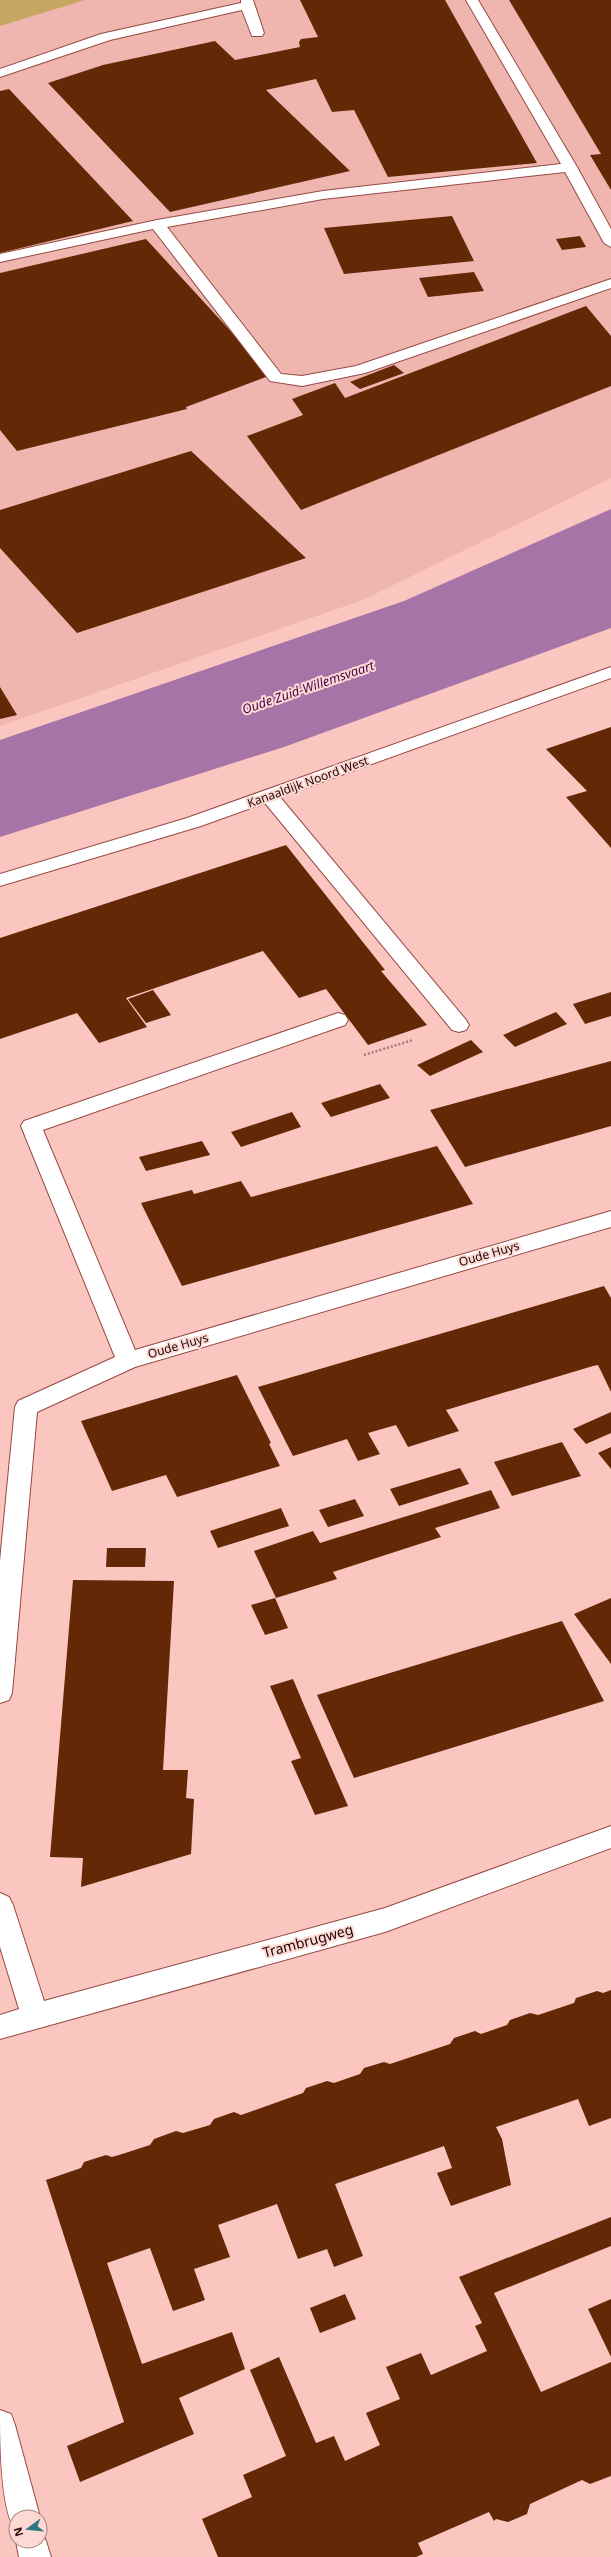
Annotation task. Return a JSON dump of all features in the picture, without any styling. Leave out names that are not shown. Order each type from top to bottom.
[{"type":"street","points":[[472,0],[570,167],[611,243]]},
{"type":"street","points":[[0,73],[106,37],[247,3],[257,32]]},
{"type":"street","points":[[0,258],[157,224],[323,195],[570,167]]},
{"type":"street","points":[[157,224],[276,378],[302,382],[359,370],[611,282]]},
{"type":"street","name":"Kanaaldijk Noord West","points":[[0,880],[194,822],[611,672]]},
{"type":"street","points":[[269,796],[459,1025]]},
{"type":"street","points":[[128,1361],[31,1126],[338,1020]]},
{"type":"street","name":"Oude Huys","points":[[0,1693],[26,1407],[128,1361],[611,1219]]},
{"type":"street","name":"Trambrugweg","points":[[0,2027],[35,2016],[385,1920],[611,1837]]},
{"type":"street","points":[[0,1905],[35,2016]]},
{"type":"street","points":[[0,2425],[23,2509]]},
{"type":"path","points":[[338,1020],[364,1055],[459,1025]]},
{"type":"shaded area","points":[[0,0],[611,0],[611,478],[363,600],[0,726]]},
{"type":"shaded area","points":[[0,0],[85,0],[0,26]]},
{"type":"water","name":"Oude Zuid-Willemsvaart","points":[[611,509],[611,628],[284,747],[0,837],[0,740],[404,601]]},
{"type":"building","points":[[300,0],[445,0],[537,163],[388,177],[354,110],[332,112],[316,79],[266,90],[350,171],[170,212],[48,83],[103,65],[215,41],[235,60],[300,47],[299,42],[301,39],[318,37]]},
{"type":"building","points":[[509,0],[611,0],[611,190],[590,155],[601,154]]},
{"type":"building","points":[[9,89],[133,221],[0,253],[0,91]]},
{"type":"building","points":[[452,216],[474,261],[344,274],[324,228]]},
{"type":"building","points":[[580,236],[586,247],[562,250],[556,239]]},
{"type":"building","points":[[146,239],[271,375],[186,407],[187,409],[17,451],[0,430],[0,273]]},
{"type":"building","points":[[474,272],[484,291],[428,297],[419,278]]},
{"type":"building","points":[[586,306],[611,336],[611,386],[301,510],[247,436],[303,415],[292,399],[335,383],[345,398]]},
{"type":"building","points":[[394,365],[404,373],[360,389],[350,382]]},
{"type":"building","points":[[191,451],[306,558],[77,633],[0,548],[0,510]]},
{"type":"building","points":[[0,687],[17,715],[0,719]]},
{"type":"building","points":[[611,727],[611,848],[566,797],[587,791],[546,749]]},
{"type":"building","points":[[286,845],[385,970],[381,971],[427,1025],[368,1045],[326,989],[299,998],[263,951],[126,998],[147,1027],[99,1043],[77,1013],[0,1039],[0,938]]},
{"type":"building","points":[[153,990],[171,1015],[146,1023],[128,999]]},
{"type":"building","points":[[611,992],[611,1016],[585,1024],[573,1004]]},
{"type":"building","points":[[556,1012],[567,1024],[515,1047],[503,1035]]},
{"type":"building","points":[[471,1040],[483,1052],[430,1076],[417,1065]]},
{"type":"building","points":[[611,1061],[611,1126],[465,1167],[430,1110]]},
{"type":"building","points":[[380,1084],[390,1098],[331,1117],[321,1103]]},
{"type":"building","points":[[292,1112],[301,1127],[241,1147],[231,1132]]},
{"type":"building","points":[[202,1141],[210,1155],[146,1171],[139,1157]]},
{"type":"building","points":[[437,1146],[473,1204],[182,1286],[141,1203],[192,1190],[194,1194],[241,1181],[251,1197]]},
{"type":"building","points":[[604,1286],[611,1298],[611,1392],[598,1365],[593,1366],[446,1410],[459,1431],[408,1447],[396,1425],[368,1433],[380,1454],[358,1461],[347,1439],[293,1456],[258,1387]]},
{"type":"building","points":[[237,1375],[271,1443],[269,1444],[280,1466],[177,1497],[166,1475],[112,1491],[81,1421]]},
{"type":"building","points":[[611,1412],[611,1433],[586,1444],[573,1429]]},
{"type":"building","points":[[562,1442],[581,1476],[512,1496],[494,1462]]},
{"type":"building","points":[[611,1447],[611,1469],[598,1453]]},
{"type":"building","points":[[460,1468],[469,1484],[399,1506],[390,1489]]},
{"type":"building","points":[[491,1490],[500,1508],[435,1528],[441,1537],[333,1572],[337,1579],[276,1598],[254,1551],[313,1531],[320,1543]]},
{"type":"building","points":[[355,1499],[364,1516],[328,1527],[319,1510]]},
{"type":"building","points":[[281,1508],[289,1526],[218,1548],[210,1531]]},
{"type":"building","points":[[107,1548],[146,1548],[145,1567],[106,1567]]},
{"type":"building","points":[[73,1580],[174,1581],[163,1770],[188,1770],[186,1798],[194,1799],[191,1854],[81,1887],[83,1858],[50,1857]]},
{"type":"building","points":[[275,1598],[288,1628],[265,1635],[251,1605]]},
{"type":"building","points":[[611,1598],[611,1664],[574,1614]]},
{"type":"building","points":[[562,1621],[604,1701],[354,1778],[317,1695]]},
{"type":"building","points":[[293,1679],[348,1806],[315,1815],[291,1761],[301,1758],[270,1686]]},
{"type":"building","points":[[611,1990],[611,2118],[589,2126],[578,2099],[496,2127],[502,2139],[511,2185],[451,2206],[437,2173],[452,2168],[444,2146],[335,2184],[363,2256],[334,2267],[327,2249],[298,2259],[277,2204],[218,2225],[230,2257],[194,2269],[205,2300],[173,2311],[150,2248],[107,2263],[142,2364],[232,2332],[245,2369],[179,2398],[194,2434],[80,2482],[67,2446],[124,2422],[46,2180],[81,2168],[84,2162],[106,2155],[112,2157],[150,2145],[154,2139],[176,2131],[183,2133],[210,2125],[214,2119],[234,2112],[241,2115],[303,2093],[306,2088],[327,2081],[334,2083],[360,2074],[364,2068],[384,2062],[390,2064],[450,2044],[454,2038],[475,2031],[481,2034],[507,2025],[510,2020],[530,2013],[538,2015],[574,2003],[576,1998],[597,1991],[603,1993]]},
{"type":"building","points":[[611,2217],[611,2246],[494,2293],[541,2392],[611,2362],[611,2476],[590,2484],[582,2480],[530,2504],[527,2514],[508,2522],[496,2519],[494,2521],[489,2512],[418,2543],[423,2554],[416,2557],[218,2557],[202,2519],[252,2497],[243,2475],[286,2456],[250,2370],[279,2357],[316,2443],[334,2436],[345,2461],[380,2445],[366,2413],[400,2399],[386,2367],[421,2353],[431,2375],[487,2351],[475,2326],[482,2323],[459,2277]]},
{"type":"building","points":[[345,2294],[356,2319],[320,2333],[310,2308]]},
{"type":"building","points":[[611,2299],[611,2357],[588,2309]]}]
